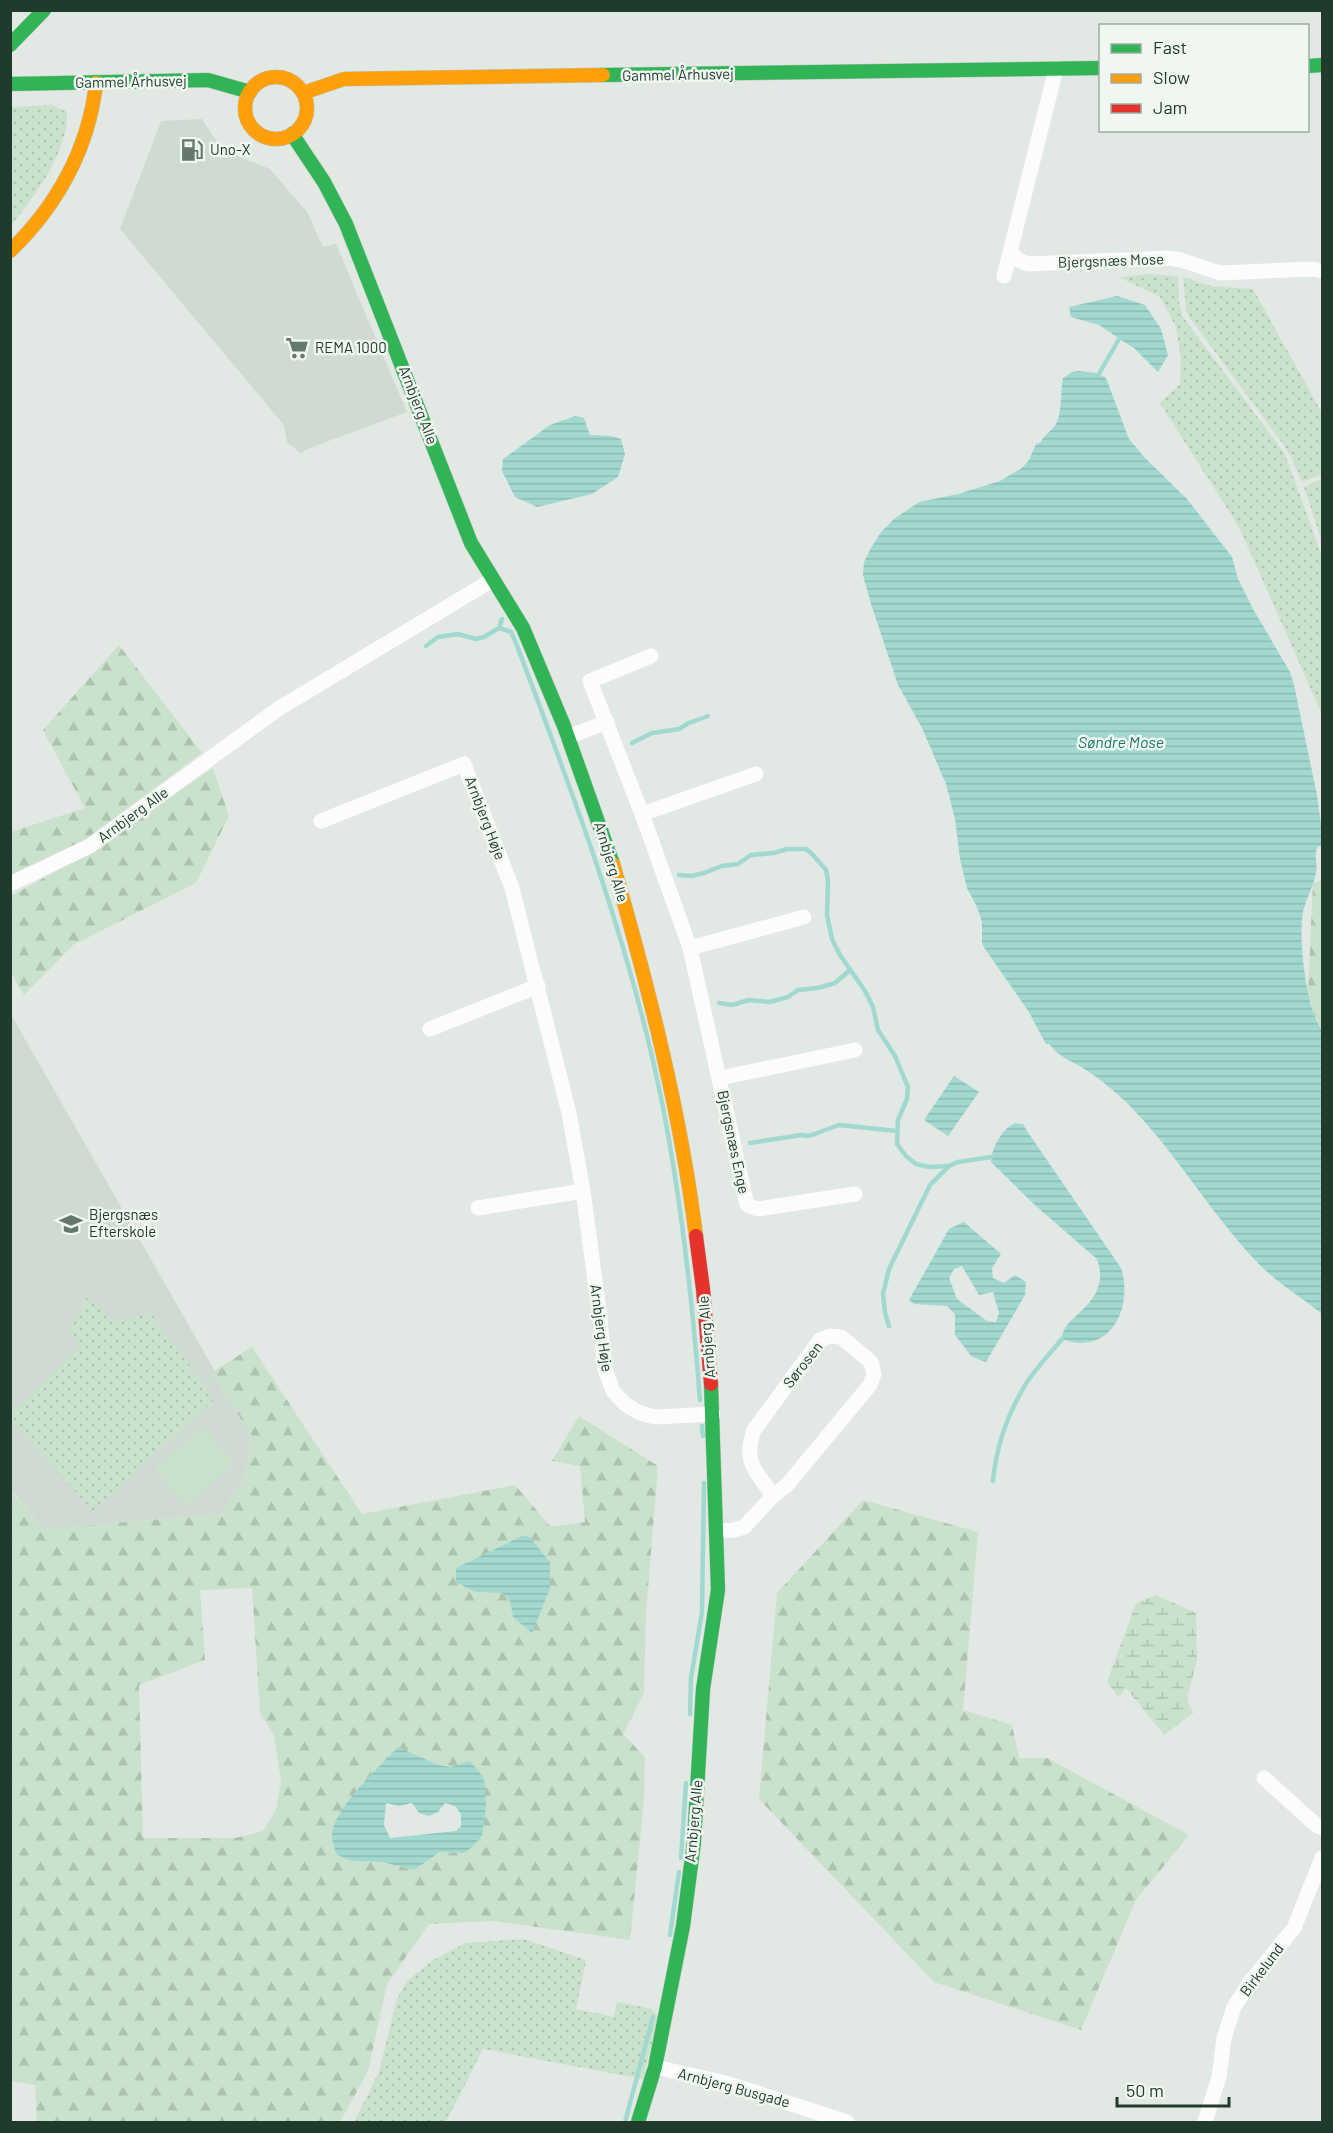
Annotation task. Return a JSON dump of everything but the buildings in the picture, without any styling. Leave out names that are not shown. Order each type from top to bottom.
[{"type":"street","points":[[11,44],[44,10]]},
{"type":"street","name":"Gammel Århusvej","points":[[303,93],[344,79],[1099,68]]},
{"type":"street","points":[[1004,276],[1056,69]]},
{"type":"street","points":[[273,78],[290,81],[303,93],[306,100],[306,115],[299,129],[292,134],[275,139],[266,138],[251,127],[245,110],[250,92],[256,85],[273,78]]},
{"type":"street","name":"Gammel Århusvej","points":[[10,84],[208,80],[250,92]]},
{"type":"street","points":[[10,251],[24,239],[63,187],[82,142],[95,99],[96,83]]},
{"type":"street","name":"Arnbjerg Alle","points":[[292,134],[324,182],[346,224],[471,543],[523,628],[568,737],[608,846],[642,965],[672,1088],[691,1196],[704,1289],[713,1414],[718,1590],[703,1689],[693,1852],[683,1926],[655,2067],[638,2122]]},
{"type":"street","name":"Bjergsnæs Mose","points":[[1011,250],[1019,262],[1028,264],[1168,258],[1220,273],[1312,269],[1323,271]]},
{"type":"street","name":"Arnbjerg Alle","points":[[10,884],[90,846],[278,709],[492,580]]},
{"type":"street","name":"Bjergsnæs Enge","points":[[651,656],[590,681],[642,814],[690,948],[747,1205],[758,1209],[855,1194]]},
{"type":"street","points":[[568,737],[607,722]]},
{"type":"street","name":"Arnbjerg Høje","points":[[321,821],[464,764],[512,888],[569,1113],[583,1191],[605,1369],[613,1391],[625,1404],[640,1413],[655,1417],[713,1414]]},
{"type":"street","points":[[642,814],[756,774]]},
{"type":"street","points":[[690,948],[804,917]]},
{"type":"street","points":[[430,1029],[538,986]]},
{"type":"street","name":"Bjergsnæs Enge","points":[[720,1078],[855,1050]]},
{"type":"street","points":[[478,1208],[583,1191]]},
{"type":"street","name":"Sørosen","points":[[718,1531],[744,1527],[786,1485],[870,1385],[874,1374],[871,1362],[841,1337],[830,1336],[820,1340],[754,1430],[749,1446],[750,1462],[773,1496]]},
{"type":"street","points":[[1264,1778],[1316,1825],[1323,1828]]},
{"type":"street","name":"Birkelund","points":[[1206,2122],[1219,2077],[1224,2038],[1234,2007],[1250,1982],[1294,1928],[1323,1858]]},
{"type":"street","name":"Arnbjerg Busgade","points":[[655,2067],[744,2088],[847,2122]]},
{"type":"shaded area","points":[[202,119],[222,150],[270,169],[307,212],[323,247],[336,244],[407,412],[300,453],[287,442],[284,425],[120,229],[161,121]]},
{"type":"shaded area","name":"Bjergsnæs Efterskole","points":[[10,1013],[252,1436],[244,1479],[221,1514],[44,1529],[11,1490]]},
{"type":"green space","points":[[52,105],[67,112],[62,142],[48,173],[11,225],[11,107]]},
{"type":"green space","points":[[1148,274],[1178,276],[1179,302],[1183,317],[1285,454],[1322,556],[1322,714],[1239,527],[1160,403],[1180,384],[1181,359],[1176,327],[1160,297],[1119,277]]},
{"type":"green space","points":[[1183,277],[1211,286],[1253,289],[1322,413],[1322,474],[1302,482],[1283,444],[1190,318],[1186,310]]},
{"type":"green space","points":[[1322,479],[1322,542],[1304,487]]},
{"type":"green space","points":[[119,645],[202,753],[86,839],[11,875],[11,834],[14,831],[85,808],[43,730]]},
{"type":"green space","points":[[213,768],[229,816],[196,883],[73,945],[24,995],[11,973],[11,896],[93,851]]},
{"type":"green space","points":[[1322,880],[1322,1030],[1315,1016],[1308,991],[1313,883]]},
{"type":"green space","points":[[87,1298],[115,1321],[151,1314],[215,1399],[93,1511],[10,1419],[11,1413],[80,1347],[69,1332]]},
{"type":"green space","points":[[252,1347],[362,1514],[515,1485],[551,1527],[585,1522],[580,1466],[552,1461],[579,1416],[658,1466],[646,1614],[644,1693],[623,1734],[645,1757],[644,1800],[630,1940],[494,1921],[429,1924],[387,1984],[368,2071],[340,2122],[37,2122],[35,2085],[10,2081],[10,1490],[44,1529],[221,1514],[244,1479],[252,1436],[211,1373]],"holes":[[[524,1535],[530,1537],[550,1562],[513,1617],[510,1601],[503,1593],[475,1592],[456,1568]],[[252,1588],[260,1712],[274,1736],[281,1781],[276,1810],[263,1831],[235,1838],[143,1838],[139,1685],[205,1660],[200,1590]],[[398,1747],[438,1765],[451,1767],[470,1761],[464,1853],[440,1852],[414,1870],[382,1862],[351,1861]]]},
{"type":"green space","points":[[203,1427],[234,1464],[185,1506],[154,1469]]},
{"type":"green space","points":[[863,1500],[978,1532],[963,1710],[1012,1725],[1019,1758],[1047,1758],[1189,1835],[1136,1900],[1081,2030],[934,1982],[759,1799],[777,1593]]},
{"type":"green space","points":[[1156,1595],[1196,1613],[1197,1660],[1187,1699],[1193,1713],[1164,1735],[1126,1688],[1118,1697],[1107,1682],[1136,1603]]},
{"type":"green space","points":[[524,1939],[586,1960],[576,2009],[614,2017],[617,2002],[652,2009],[658,2017],[643,2079],[483,2049],[446,2122],[354,2122],[379,2072],[397,1999],[407,1981],[433,1960],[466,1943]]},
{"type":"water","points":[[1117,296],[1145,305],[1161,329],[1168,355],[1158,372],[1135,349],[1099,325],[1071,317],[1069,307]]},
{"type":"water","name":"Søndre Mose","points":[[1078,371],[1096,373],[1106,378],[1129,439],[1187,499],[1232,557],[1238,579],[1290,672],[1294,685],[1317,795],[1322,832],[1321,846],[1318,846],[1316,853],[1315,877],[1303,912],[1302,938],[1308,990],[1316,1020],[1322,1030],[1322,1314],[1262,1268],[1222,1221],[1159,1139],[1125,1101],[1096,1077],[1046,1044],[1029,1012],[985,949],[982,943],[982,922],[967,888],[960,859],[955,819],[946,784],[922,728],[898,685],[863,575],[864,562],[881,532],[894,519],[919,502],[958,494],[1000,481],[1022,468],[1029,460],[1036,444],[1041,442],[1057,422],[1063,378]]},
{"type":"water","points":[[575,416],[584,418],[590,435],[621,439],[625,454],[618,477],[592,494],[537,507],[515,497],[502,471],[503,459],[550,425]]},
{"type":"water","points":[[954,1076],[979,1092],[948,1136],[924,1120]]},
{"type":"water","points":[[1015,1123],[1023,1124],[1121,1268],[1124,1299],[1120,1313],[1114,1326],[1105,1335],[1093,1341],[1079,1343],[1062,1339],[1069,1323],[1093,1298],[1098,1288],[1100,1275],[1097,1259],[1037,1207],[991,1162],[998,1139]]},
{"type":"water","points":[[964,1222],[1001,1254],[992,1268],[993,1278],[1004,1283],[1015,1275],[1026,1282],[1025,1295],[986,1362],[972,1357],[955,1335],[955,1314],[947,1306],[914,1304],[909,1300],[949,1229]],"holes":[[[962,1266],[979,1295],[993,1292],[999,1313],[996,1322],[987,1321],[957,1299],[949,1278],[954,1269]]]},
{"type":"water","points":[[524,1535],[530,1537],[550,1562],[550,1588],[532,1633],[513,1617],[510,1601],[503,1593],[475,1592],[456,1582],[456,1568]]},
{"type":"water","points":[[398,1747],[438,1765],[451,1767],[470,1761],[484,1778],[486,1806],[482,1836],[464,1853],[440,1852],[414,1870],[382,1862],[351,1861],[336,1854],[332,1836],[334,1825],[340,1814],[358,1789]],"holes":[[[386,1803],[399,1806],[412,1803],[419,1813],[429,1816],[438,1812],[445,1803],[455,1806],[461,1814],[461,1826],[456,1831],[390,1838],[384,1825]]]},
{"type":"waterway","points":[[1099,374],[1119,339]]},
{"type":"waterway","points":[[502,619],[499,628],[511,632],[516,643],[578,810],[615,922],[647,1035],[660,1093],[680,1207],[700,1400]]},
{"type":"waterway","points":[[426,646],[438,637],[458,634],[476,639],[499,628]]},
{"type":"waterway","points":[[632,743],[652,733],[679,729],[708,716]]},
{"type":"waterway","points":[[679,875],[692,876],[722,866],[738,864],[751,855],[774,853],[787,849],[806,849],[812,854],[826,870],[827,915],[832,939],[840,955],[865,991],[873,1007],[878,1030],[895,1056],[908,1087],[907,1099],[898,1120],[897,1144],[916,1164],[929,1167],[949,1166]]},
{"type":"waterway","points":[[719,1003],[732,1005],[749,1000],[770,1002],[788,997],[798,990],[835,983],[850,970]]},
{"type":"waterway","points":[[750,1143],[801,1135],[809,1136],[839,1125],[897,1131]]},
{"type":"waterway","points":[[889,1326],[883,1294],[889,1269],[930,1185],[949,1166],[958,1162],[991,1157]]},
{"type":"waterway","points":[[993,1481],[1003,1432],[1012,1409],[1028,1381],[1062,1339]]},
{"type":"waterway","points":[[702,1426],[703,1436]]},
{"type":"waterway","points":[[690,1714],[691,1678],[702,1612],[704,1483]]},
{"type":"waterway","points":[[681,1858],[686,1783]]},
{"type":"waterway","points":[[670,1935],[679,1872]]},
{"type":"waterway","points":[[625,2122],[653,2017]]},
{"type":"traffic: fast","points":[[10,45],[44,10]]},
{"type":"traffic: fast","points":[[1309,66],[1322,65]]},
{"type":"traffic: fast","points":[[603,75],[1099,68]]},
{"type":"traffic: fast","points":[[10,84],[208,80],[250,92]]},
{"type":"traffic: fast","points":[[292,134],[324,182],[346,224],[471,543],[523,628],[564,726],[613,864]]},
{"type":"traffic: fast","points":[[638,2122],[655,2067],[683,1926],[694,1842],[703,1689],[718,1590],[711,1384]]},
{"type":"traffic: slow","points":[[303,93],[344,79],[603,75]]},
{"type":"traffic: slow","points":[[276,77],[298,86],[307,108],[298,130],[276,139],[254,130],[245,108],[254,86],[276,77]]},
{"type":"traffic: slow","points":[[10,251],[42,215],[68,174],[86,130],[96,83]]},
{"type":"traffic: slow","points":[[613,864],[662,1048],[681,1141],[696,1236]]},
{"type":"traffic: jam","points":[[696,1236],[711,1384]]},
{"type":"place","name":"Uno-X","points":[[192,150]]},
{"type":"place","name":"REMA 1000","points":[[297,348]]},
{"type":"place","name":"Bjergsnæs Efterskole","points":[[71,1224]]}]
